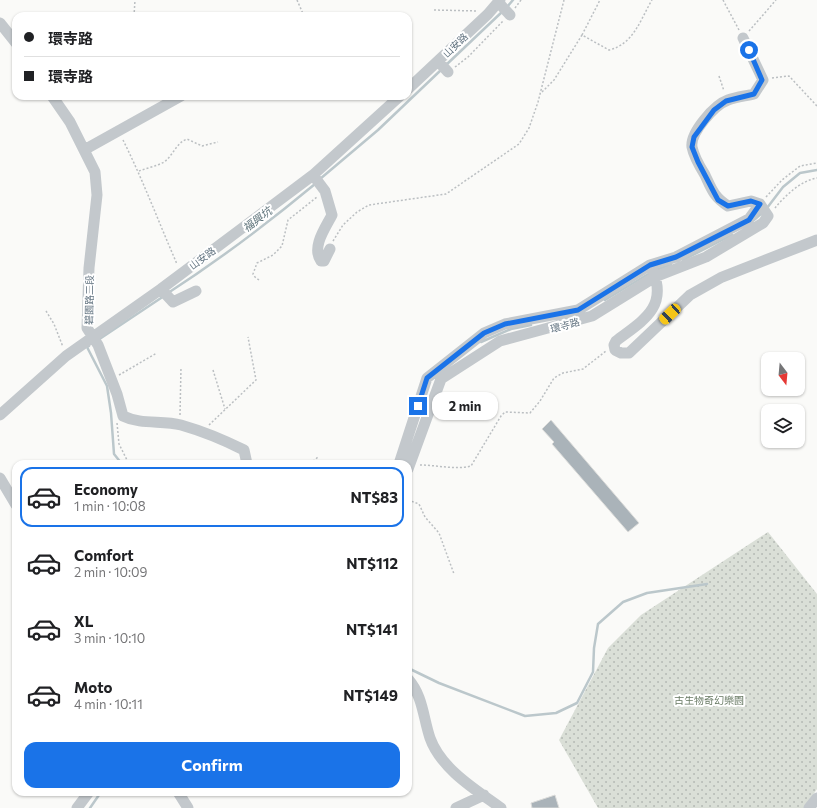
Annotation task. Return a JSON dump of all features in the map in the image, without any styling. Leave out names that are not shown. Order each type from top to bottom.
[{"type":"street","points":[[499,1],[510,14]]},
{"type":"street","name":"山安路","points":[[412,85],[488,14],[499,1]]},
{"type":"street","points":[[0,23],[12,38]]},
{"type":"street","points":[[743,38],[762,80],[754,94],[726,101],[714,110],[704,121],[694,137],[692,147],[698,162],[718,200],[728,206],[751,201],[764,211]]},
{"type":"street","points":[[438,61],[448,72]]},
{"type":"street","name":"碧園路二段","points":[[55,100],[70,122],[95,172],[97,195],[89,268],[87,328],[98,346],[112,379],[123,416]]},
{"type":"street","points":[[84,150],[174,100]]},
{"type":"street","name":"山安路","points":[[0,415],[66,356],[92,336],[161,289],[312,175],[396,100]]},
{"type":"street","points":[[312,175],[325,191],[332,215],[321,236],[318,253],[320,261],[324,261],[328,256],[330,248]]},
{"type":"street","name":"環寺路","points":[[405,460],[427,378],[487,338],[500,341],[592,316],[653,271],[676,257],[764,211]]},
{"type":"street","points":[[653,271],[659,289],[654,307],[646,318],[616,341],[614,345],[615,350],[621,353],[629,353],[690,295],[722,277],[817,240]]},
{"type":"street","points":[[161,289],[173,302],[196,291]]},
{"type":"street","points":[[123,416],[131,420],[180,425],[200,432],[244,450],[245,460]]},
{"type":"street","points":[[0,478],[12,498]]},
{"type":"street","points":[[412,684],[418,692],[430,738],[436,751],[444,762],[501,808]]},
{"type":"street","points":[[456,808],[484,795]]},
{"type":"street","points":[[77,808],[86,796]]},
{"type":"street","points":[[180,796],[188,808]]},
{"type":"street","points":[[809,808],[817,798]]},
{"type":"path","points":[[134,0],[134,12]]},
{"type":"path","points":[[297,0],[302,12]]},
{"type":"path","points":[[448,72],[468,57],[510,14],[521,0]]},
{"type":"path","points":[[330,248],[343,225],[357,212],[368,205],[446,194],[519,144],[529,128],[541,94],[564,0]]},
{"type":"path","points":[[541,94],[554,80],[582,35],[600,0]]},
{"type":"path","points":[[582,35],[609,50],[618,48],[624,44],[640,27],[652,0]]},
{"type":"path","points":[[723,0],[743,38],[776,0]]},
{"type":"path","points":[[434,10],[455,12],[471,10],[488,14]]},
{"type":"path","points":[[719,76],[726,101]]},
{"type":"path","points":[[762,80],[780,76],[789,76],[817,106]]},
{"type":"path","points":[[118,131],[139,171],[161,228],[182,273]]},
{"type":"path","points":[[139,171],[163,162],[174,152],[181,141],[187,139],[202,146],[218,142]]},
{"type":"path","points":[[764,211],[782,180],[800,166],[817,163]]},
{"type":"path","points":[[764,211],[808,179],[817,178]]},
{"type":"path","points":[[259,280],[253,274],[256,263],[273,256],[282,246],[288,220],[325,191]]},
{"type":"path","points":[[46,310],[54,324],[66,356]]},
{"type":"path","points":[[200,432],[256,380],[248,337]]},
{"type":"path","points":[[412,464],[436,465],[461,469],[471,466],[501,416],[505,412],[530,413],[540,401],[554,378],[563,373],[583,369],[604,354],[616,341]]},
{"type":"path","points":[[112,379],[157,353]]},
{"type":"path","points":[[180,425],[181,367]]},
{"type":"path","points":[[213,370],[225,409]]},
{"type":"path","points":[[123,416],[117,425],[119,444],[126,460]]},
{"type":"path","points":[[315,460],[318,457]]},
{"type":"path","points":[[412,501],[420,504],[425,518],[439,533],[454,574]]},
{"type":"green space","name":"古生物奇幻樂園","points":[[768,532],[817,594],[817,789],[804,808],[598,808],[559,740],[608,648],[641,615]]},
{"type":"building","points":[[551,420],[639,523],[628,532],[552,444],[554,442],[542,429]]},
{"type":"building","points":[[555,795],[559,808],[532,808],[531,803]]},
{"type":"waterway","name":"福興坑","points":[[507,7],[513,0]]},
{"type":"waterway","name":"福興坑","points":[[446,65],[503,11]]},
{"type":"waterway","name":"福興坑","points":[[412,98],[441,70]]},
{"type":"waterway","name":"福興坑","points":[[320,179],[378,130],[410,100]]},
{"type":"waterway","points":[[767,208],[783,187],[800,173],[817,170]]},
{"type":"waterway","name":"福興坑","points":[[168,293],[243,241],[315,184]]},
{"type":"waterway","points":[[754,220],[762,213]]},
{"type":"waterway","points":[[683,260],[732,235]]},
{"type":"waterway","points":[[655,270],[671,265]]},
{"type":"waterway","points":[[605,300],[650,273]]},
{"type":"waterway","name":"福興坑","points":[[98,340],[164,296]]},
{"type":"waterway","points":[[481,342],[511,329],[531,325]]},
{"type":"waterway","name":"福興坑","points":[[89,346],[87,347],[107,386],[111,413],[114,454],[119,460]]},
{"type":"waterway","points":[[412,670],[439,683],[525,716],[556,713],[577,703],[593,672],[594,648],[598,624],[623,602],[647,593],[707,584]]},
{"type":"waterway","name":"福興坑","points":[[90,808],[98,796]]},
{"type":"route","points":[[418,406],[427,378],[484,333],[505,324],[578,310],[650,265],[676,257],[749,220],[760,204],[751,201],[728,206],[718,200],[698,162],[692,147],[694,137],[704,121],[714,110],[726,101],[754,94],[762,83],[761,75],[749,50]]}]
